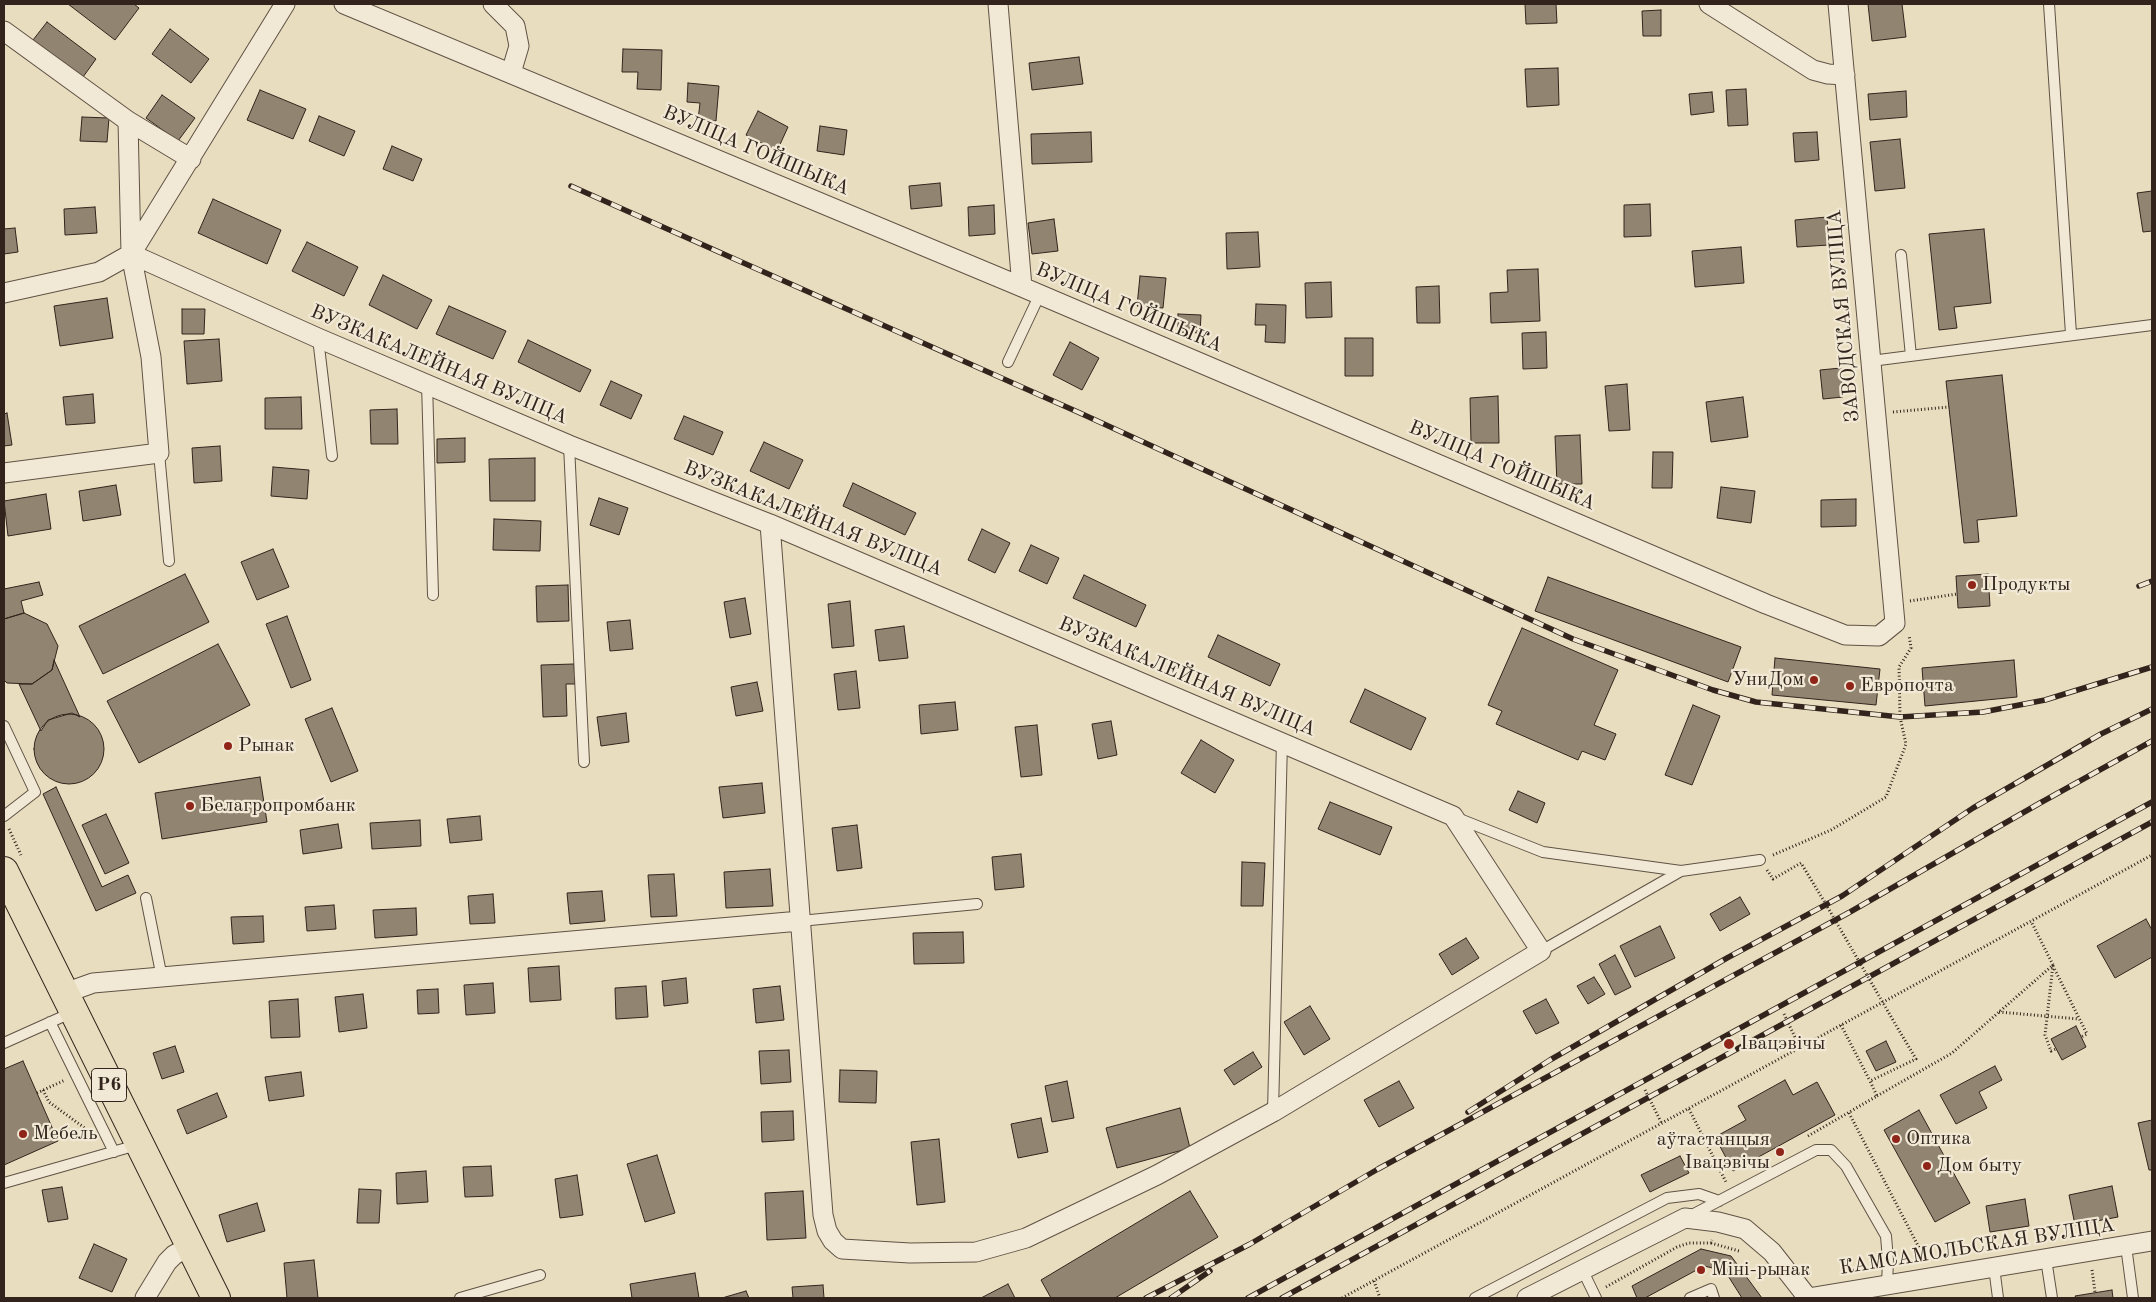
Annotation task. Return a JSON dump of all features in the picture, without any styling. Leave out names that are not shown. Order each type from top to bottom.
[{"type":"main road","name":"Р6","points":[[4,871],[69,1002],[126,1148],[190,1246],[216,1298]]},
{"type":"street","points":[[4,293],[99,272],[131,254],[285,4]]},
{"type":"street","name":"ВУЛІЦА ГОЙШЫКА","points":[[344,4],[1040,294],[1845,636],[1879,636],[1896,623]]},
{"type":"street","points":[[493,4],[515,26],[520,46],[511,73]]},
{"type":"street","points":[[998,4],[1022,287]]},
{"type":"street","points":[[1708,4],[1813,70],[1828,74],[1845,75]]},
{"type":"street","name":"ЗАВОДСКАЯ ВУЛІЦА","points":[[1838,4],[1896,623]]},
{"type":"street","points":[[4,31],[128,121],[191,159]]},
{"type":"street","points":[[4,473],[158,453],[151,357],[131,254],[128,121]]},
{"type":"street","name":"ВУЗКАКАЛЕЙНАЯ ВУЛІЦА","points":[[131,254],[318,338],[569,445],[770,524],[1282,741],[1453,816]]},
{"type":"street","points":[[770,524],[823,1215],[827,1231],[833,1241],[842,1249],[910,1253],[976,1252],[1026,1238],[1157,1175],[1273,1112],[1541,951],[1453,816]]},
{"type":"street","points":[[69,1002],[81,985],[93,983],[800,921]]},
{"type":"street","points":[[1527,1298],[1685,1218],[1718,1222],[1745,1229],[1772,1252],[1808,1298]]},
{"type":"street","name":"КАМСАМОЛЬСКАЯ ВУЛІЦА","points":[[1808,1298],[2152,1242]]},
{"type":"street","points":[[145,1298],[167,1262],[174,1255],[190,1246]]},
{"type":"lane","points":[[2049,4],[2071,334]]},
{"type":"lane","points":[[1901,255],[1911,356]]},
{"type":"lane","points":[[1008,362],[1040,294]]},
{"type":"lane","points":[[1871,360],[2071,334],[2152,326]]},
{"type":"lane","points":[[318,338],[332,456]]},
{"type":"lane","points":[[427,384],[432,595]]},
{"type":"lane","points":[[569,445],[584,762]]},
{"type":"lane","points":[[158,453],[168,561]]},
{"type":"lane","points":[[4,726],[35,792],[4,816]]},
{"type":"lane","points":[[1273,1112],[1282,741]]},
{"type":"lane","points":[[1453,816],[1543,852],[1681,871],[1760,860]]},
{"type":"lane","points":[[1541,951],[1681,871]]},
{"type":"lane","points":[[146,898],[162,978]]},
{"type":"lane","points":[[800,921],[977,904]]},
{"type":"lane","points":[[4,1043],[50,1022],[69,1002]]},
{"type":"lane","points":[[4,1183],[126,1148],[50,1022]]},
{"type":"lane","points":[[1685,1218],[1816,1150],[1831,1150],[1846,1166],[1886,1236],[1887,1284]]},
{"type":"lane","points":[[1475,1298],[1667,1198],[1699,1194],[1723,1199]]},
{"type":"lane","points":[[2126,1246],[2133,1298]]},
{"type":"lane","points":[[2046,1259],[2052,1298]]},
{"type":"lane","points":[[1994,1267],[1998,1298]]},
{"type":"lane","points":[[1582,1269],[1595,1296]]},
{"type":"lane","points":[[460,1298],[540,1275]]},
{"type":"lane","points":[[1690,1298],[1711,1289],[1714,1298]]},
{"type":"path","points":[[1906,602],[1957,594]]},
{"type":"path","points":[[1342,1298],[2152,854]]},
{"type":"path","points":[[1773,879],[1801,863],[1916,1059],[1870,1081]]},
{"type":"path","points":[[2031,921],[2087,1034],[2081,1037]]},
{"type":"path","points":[[1801,1140],[1952,1053],[2053,966]]},
{"type":"path","points":[[2053,966],[2045,1035],[2051,1052],[2056,1048]]},
{"type":"path","points":[[1999,1012],[2080,1019]]},
{"type":"path","points":[[1784,1014],[1800,1048]]},
{"type":"path","points":[[1841,1025],[1877,1096]]},
{"type":"path","points":[[37,1093],[66,1080],[70,1088]]},
{"type":"path","points":[[43,1090],[49,1102],[89,1132],[85,1123]]},
{"type":"path","points":[[1645,1090],[1662,1124]]},
{"type":"path","points":[[1689,1109],[1726,1182],[1723,1199]]},
{"type":"path","points":[[1849,1113],[1926,1260],[1930,1277]]},
{"type":"path","points":[[1726,1182],[1734,1178]]},
{"type":"path","points":[[1711,1243],[1718,1222]]},
{"type":"path","points":[[1595,1296],[1677,1247],[1689,1243],[1711,1243],[1741,1251],[1747,1256]]},
{"type":"path","points":[[2092,1270],[2095,1292]]},
{"type":"path","points":[[1374,1281],[1380,1298]]},
{"type":"building","points":[[68,4],[134,4],[139,8],[115,40]]},
{"type":"building","points":[[1525,4],[1556,4],[1557,23],[1526,24]]},
{"type":"building","points":[[1868,4],[1902,4],[1906,37],[1872,41]]},
{"type":"building","points":[[1661,10],[1661,36],[1643,36],[1642,11]]},
{"type":"building","points":[[47,22],[96,59],[83,77],[33,40]]},
{"type":"building","points":[[170,29],[209,59],[191,83],[152,54]]},
{"type":"building","points":[[623,49],[662,50],[661,90],[637,89],[638,72],[622,72]]},
{"type":"building","points":[[1079,57],[1083,84],[1032,90],[1029,63]]},
{"type":"building","points":[[1558,68],[1559,105],[1527,107],[1525,69]]},
{"type":"building","points":[[688,83],[719,86],[716,121],[698,120],[700,103],[687,102]]},
{"type":"building","points":[[1746,89],[1748,125],[1728,126],[1726,90]]},
{"type":"building","points":[[260,90],[306,109],[293,139],[247,120]]},
{"type":"building","points":[[1906,91],[1907,117],[1870,120],[1868,94]]},
{"type":"building","points":[[1712,92],[1714,112],[1691,115],[1689,94]]},
{"type":"building","points":[[162,95],[195,118],[178,141],[146,118]]},
{"type":"building","points":[[758,111],[788,127],[777,151],[746,135]]},
{"type":"building","points":[[319,116],[355,131],[344,156],[309,141]]},
{"type":"building","points":[[82,117],[109,118],[107,142],[80,141]]},
{"type":"building","points":[[820,126],[847,130],[844,155],[817,151]]},
{"type":"building","points":[[1091,132],[1092,162],[1032,164],[1031,134]]},
{"type":"building","points":[[1817,132],[1819,160],[1795,162],[1793,133]]},
{"type":"building","points":[[1900,139],[1905,188],[1875,191],[1870,142]]},
{"type":"building","points":[[392,146],[422,159],[413,181],[383,169]]},
{"type":"building","points":[[940,183],[942,206],[911,209],[909,186]]},
{"type":"building","points":[[2152,191],[2152,231],[2143,232],[2137,193]]},
{"type":"building","points":[[213,199],[281,230],[267,264],[198,233]]},
{"type":"building","points":[[1650,204],[1651,236],[1624,237],[1624,205]]},
{"type":"building","points":[[994,205],[995,234],[969,236],[968,207]]},
{"type":"building","points":[[95,207],[97,233],[65,235],[64,209]]},
{"type":"building","points":[[1827,217],[1829,245],[1797,247],[1795,220]]},
{"type":"building","points":[[1054,219],[1058,251],[1032,254],[1028,223]]},
{"type":"building","points":[[15,228],[18,252],[4,254],[4,229]]},
{"type":"building","points":[[1984,229],[1991,303],[1954,307],[1957,328],[1939,330],[1929,234]]},
{"type":"building","points":[[1258,232],[1260,267],[1227,269],[1226,233]]},
{"type":"building","points":[[307,242],[358,267],[344,296],[292,271]]},
{"type":"building","points":[[1741,247],[1744,283],[1695,287],[1692,251]]},
{"type":"building","points":[[1538,269],[1540,321],[1491,323],[1490,293],[1508,292],[1507,270]]},
{"type":"building","points":[[383,275],[432,300],[417,329],[369,305]]},
{"type":"building","points":[[1140,276],[1166,278],[1163,308],[1137,306]]},
{"type":"building","points":[[1331,282],[1332,317],[1306,318],[1305,283]]},
{"type":"building","points":[[1439,286],[1440,323],[1417,323],[1416,287]]},
{"type":"building","points":[[107,298],[113,338],[60,346],[54,306]]},
{"type":"building","points":[[1256,304],[1286,305],[1285,343],[1265,342],[1266,325],[1255,325]]},
{"type":"building","points":[[449,306],[506,331],[493,359],[436,334]]},
{"type":"building","points":[[182,309],[205,309],[204,334],[182,334]]},
{"type":"building","points":[[1178,314],[1201,315],[1200,333],[1178,332]]},
{"type":"building","points":[[1546,332],[1547,368],[1523,369],[1522,333]]},
{"type":"building","points":[[1345,338],[1373,338],[1373,376],[1345,376]]},
{"type":"building","points":[[219,339],[222,381],[187,384],[184,341]]},
{"type":"building","points":[[528,340],[591,370],[580,392],[518,362]]},
{"type":"building","points":[[1070,342],[1099,358],[1082,390],[1053,375]]},
{"type":"building","points":[[1841,368],[1843,397],[1823,399],[1820,370]]},
{"type":"building","points":[[2002,375],[2017,516],[1977,520],[1979,542],[1964,543],[1946,381]]},
{"type":"building","points":[[611,381],[642,395],[631,419],[600,405]]},
{"type":"building","points":[[1627,384],[1630,430],[1609,431],[1605,386]]},
{"type":"building","points":[[93,394],[95,423],[66,425],[63,397]]},
{"type":"building","points":[[1498,396],[1499,443],[1471,443],[1470,398]]},
{"type":"building","points":[[301,397],[302,429],[265,429],[265,398]]},
{"type":"building","points":[[1743,397],[1748,437],[1711,442],[1706,402]]},
{"type":"building","points":[[397,409],[398,444],[371,444],[370,410]]},
{"type":"building","points":[[7,413],[12,445],[4,446],[4,414]]},
{"type":"building","points":[[684,416],[723,432],[713,455],[674,439]]},
{"type":"building","points":[[1580,435],[1582,484],[1557,484],[1555,436]]},
{"type":"building","points":[[465,438],[465,462],[437,463],[437,439]]},
{"type":"building","points":[[764,442],[803,460],[789,489],[750,471]]},
{"type":"building","points":[[220,446],[222,481],[194,483],[192,448]]},
{"type":"building","points":[[1653,452],[1673,452],[1672,488],[1652,488]]},
{"type":"building","points":[[535,458],[535,501],[490,501],[489,459]]},
{"type":"building","points":[[273,467],[309,470],[307,499],[271,496]]},
{"type":"building","points":[[853,483],[916,513],[905,535],[843,506]]},
{"type":"building","points":[[116,485],[121,515],[83,521],[79,491]]},
{"type":"building","points":[[1721,487],[1755,491],[1751,523],[1717,518]]},
{"type":"building","points":[[46,494],[51,529],[8,536],[4,501]]},
{"type":"building","points":[[599,498],[628,508],[619,535],[590,525]]},
{"type":"building","points":[[1856,499],[1856,526],[1821,527],[1821,500]]},
{"type":"building","points":[[494,519],[541,521],[540,551],[493,550]]},
{"type":"building","points":[[982,529],[1010,543],[995,573],[968,560]]},
{"type":"building","points":[[1031,545],[1059,558],[1047,584],[1019,571]]},
{"type":"building","points":[[273,549],[289,587],[257,600],[241,562]]},
{"type":"building","points":[[185,574],[209,622],[103,674],[79,626]]},
{"type":"building","name":"Продукты","points":[[1988,574],[1990,606],[1958,608],[1956,576]]},
{"type":"building","points":[[1084,575],[1146,605],[1136,627],[1073,598]]},
{"type":"building","points":[[1548,577],[1741,647],[1728,682],[1535,611]]},
{"type":"building","points":[[39,582],[43,595],[21,601],[24,613],[4,619],[4,589]]},
{"type":"building","points":[[568,585],[569,621],[537,622],[536,586]]},
{"type":"building","points":[[745,598],[751,634],[730,638],[724,602]]},
{"type":"building","points":[[850,601],[854,646],[832,648],[828,604]]},
{"type":"building","points":[[24,613],[47,624],[58,646],[52,670],[32,684],[7,683],[4,680],[4,619]]},
{"type":"building","points":[[287,616],[311,680],[291,688],[266,624]]},
{"type":"building","points":[[630,620],[633,649],[610,651],[607,622]]},
{"type":"building","points":[[904,626],[908,658],[879,661],[875,630]]},
{"type":"building","points":[[1522,628],[1618,670],[1594,725],[1616,734],[1605,760],[1582,751],[1578,760],[1496,724],[1502,711],[1488,705]]},
{"type":"building","points":[[1218,635],[1280,664],[1270,686],[1208,657]]},
{"type":"building","points":[[218,644],[250,705],[139,763],[107,701]]},
{"type":"building","points":[[1775,658],[1880,669],[1876,705],[1772,695]]},
{"type":"building","points":[[54,660],[80,717],[72,713],[48,720],[41,731],[19,684],[32,684],[52,670]]},
{"type":"building","points":[[2014,660],[2017,697],[1925,706],[1922,668]]},
{"type":"building","points":[[574,664],[575,684],[566,684],[567,716],[543,717],[541,665]]},
{"type":"building","points":[[856,671],[860,708],[838,710],[834,674]]},
{"type":"building","points":[[757,682],[763,711],[736,716],[731,687]]},
{"type":"building","points":[[1365,689],[1426,718],[1411,750],[1350,722]]},
{"type":"building","points":[[955,702],[958,730],[921,734],[919,705]]},
{"type":"building","points":[[1693,705],[1720,716],[1692,785],[1665,775]]},
{"type":"building","points":[[332,708],[358,771],[331,782],[305,719]]},
{"type":"building","points":[[626,713],[629,742],[601,746],[597,717]]},
{"type":"building","points":[[69,714],[82,717],[94,724],[101,736],[104,749],[101,762],[94,774],[82,781],[69,784],[56,781],[44,774],[37,762],[34,749],[37,736],[44,724],[56,717]]},
{"type":"building","points":[[1111,721],[1117,755],[1098,759],[1092,724]]},
{"type":"building","points":[[1037,725],[1042,775],[1021,777],[1015,727]]},
{"type":"building","points":[[1201,740],[1234,760],[1215,793],[1181,773]]},
{"type":"building","points":[[260,777],[267,822],[162,839],[155,793]]},
{"type":"building","points":[[762,783],[765,813],[723,818],[719,787]]},
{"type":"building","points":[[56,787],[102,887],[128,875],[136,893],[96,911],[43,794]]},
{"type":"building","points":[[1518,791],[1545,803],[1537,823],[1509,810]]},
{"type":"building","points":[[1330,802],[1392,827],[1380,855],[1318,829]]},
{"type":"building","points":[[106,814],[129,863],[105,874],[82,825]]},
{"type":"building","points":[[480,816],[482,840],[450,843],[447,819]]},
{"type":"building","points":[[420,820],[421,846],[372,849],[370,823]]},
{"type":"building","points":[[338,824],[342,848],[303,854],[300,830]]},
{"type":"building","points":[[857,825],[862,868],[837,871],[832,828]]},
{"type":"building","points":[[1021,854],[1024,887],[995,890],[992,857]]},
{"type":"building","points":[[1242,862],[1265,863],[1263,906],[1241,906]]},
{"type":"building","points":[[770,869],[773,906],[726,908],[724,872]]},
{"type":"building","points":[[674,874],[677,916],[651,917],[648,875]]},
{"type":"building","points":[[602,891],[605,921],[570,924],[567,893]]},
{"type":"building","points":[[493,894],[495,923],[470,924],[468,896]]},
{"type":"building","points":[[1740,897],[1750,914],[1720,931],[1710,914]]},
{"type":"building","points":[[334,905],[336,929],[307,931],[305,907]]},
{"type":"building","points":[[416,908],[417,935],[375,938],[373,910]]},
{"type":"building","points":[[263,916],[264,942],[233,944],[231,917]]},
{"type":"building","points":[[2146,919],[2152,930],[2152,957],[2115,978],[2097,946]]},
{"type":"building","points":[[1660,926],[1675,958],[1635,977],[1620,946]]},
{"type":"building","points":[[963,932],[964,963],[914,964],[913,933]]},
{"type":"building","points":[[1466,938],[1479,958],[1452,975],[1439,954]]},
{"type":"building","points":[[1615,955],[1631,987],[1615,995],[1599,964]]},
{"type":"building","points":[[559,966],[561,1000],[530,1002],[528,968]]},
{"type":"building","points":[[1594,977],[1605,994],[1588,1004],[1577,986]]},
{"type":"building","points":[[686,978],[688,1003],[664,1006],[662,981]]},
{"type":"building","points":[[493,983],[495,1013],[466,1015],[464,985]]},
{"type":"building","points":[[646,986],[648,1017],[616,1019],[615,988]]},
{"type":"building","points":[[780,986],[784,1020],[756,1023],[753,989]]},
{"type":"building","points":[[438,989],[439,1013],[418,1014],[417,990]]},
{"type":"building","points":[[363,994],[367,1028],[339,1032],[335,997]]},
{"type":"building","points":[[298,999],[300,1037],[271,1038],[269,1001]]},
{"type":"building","points":[[1546,999],[1559,1023],[1536,1034],[1523,1011]]},
{"type":"building","points":[[1310,1006],[1330,1039],[1304,1055],[1284,1022]]},
{"type":"building","points":[[2076,1026],[2086,1047],[2062,1060],[2051,1039]]},
{"type":"building","points":[[1886,1041],[1896,1062],[1876,1071],[1866,1051]]},
{"type":"building","points":[[175,1046],[184,1072],[162,1079],[153,1053]]},
{"type":"building","points":[[789,1050],[791,1082],[761,1084],[759,1051]]},
{"type":"building","points":[[1253,1052],[1262,1067],[1234,1085],[1224,1070]]},
{"type":"building","points":[[23,1061],[58,1141],[4,1165],[4,1069]]},
{"type":"building","points":[[1995,1066],[2002,1080],[1979,1092],[1987,1108],[1956,1124],[1940,1095]]},
{"type":"building","points":[[840,1070],[877,1071],[876,1103],[839,1102]]},
{"type":"building","points":[[301,1072],[304,1096],[269,1101],[265,1077]]},
{"type":"building","points":[[1785,1080],[1793,1095],[1817,1082],[1835,1115],[1733,1171],[1715,1137],[1746,1120],[1738,1106]]},
{"type":"building","points":[[1067,1081],[1074,1118],[1052,1122],[1045,1086]]},
{"type":"building","points":[[1399,1081],[1414,1108],[1379,1127],[1364,1100]]},
{"type":"building","points":[[217,1093],[227,1117],[187,1134],[177,1110]]},
{"type":"building","points":[[1180,1108],[1190,1148],[1117,1168],[1106,1128]]},
{"type":"building","name":"Дом быту","points":[[1919,1110],[1970,1203],[1935,1222],[1884,1130]]},
{"type":"building","points":[[793,1111],[794,1140],[762,1142],[761,1112]]},
{"type":"building","points":[[1041,1118],[1048,1152],[1018,1158],[1011,1124]]},
{"type":"building","points":[[2152,1120],[2152,1170],[2149,1170],[2138,1123]]},
{"type":"building","points":[[939,1139],[945,1202],[917,1205],[911,1142]]},
{"type":"building","points":[[657,1155],[675,1213],[645,1222],[627,1164]]},
{"type":"building","points":[[1680,1156],[1689,1173],[1650,1192],[1641,1175]]},
{"type":"building","points":[[491,1166],[493,1196],[465,1197],[463,1167]]},
{"type":"building","points":[[426,1171],[428,1202],[397,1204],[396,1173]]},
{"type":"building","points":[[577,1175],[583,1215],[560,1218],[555,1179]]},
{"type":"building","points":[[2112,1186],[2118,1217],[2075,1225],[2069,1195]]},
{"type":"building","points":[[62,1187],[68,1219],[48,1222],[42,1190]]},
{"type":"building","points":[[359,1189],[381,1190],[379,1223],[357,1223]]},
{"type":"building","points":[[803,1191],[806,1238],[767,1240],[765,1193]]},
{"type":"building","points":[[1190,1191],[1218,1237],[1115,1298],[1051,1298],[1041,1280]]},
{"type":"building","points":[[2025,1199],[2029,1226],[1990,1232],[1986,1206]]},
{"type":"building","points":[[257,1203],[265,1231],[227,1242],[219,1215]]},
{"type":"building","points":[[94,1244],[127,1259],[112,1292],[79,1278]]},
{"type":"building","points":[[1701,1249],[1731,1256],[1762,1298],[1742,1298],[1725,1271],[1704,1266],[1645,1298],[1637,1298],[1632,1286]]},
{"type":"building","points":[[314,1260],[318,1298],[287,1298],[284,1263]]},
{"type":"building","points":[[695,1273],[699,1298],[632,1298],[630,1284]]},
{"type":"building","points":[[1008,1284],[1015,1298],[981,1298]]},
{"type":"building","points":[[823,1285],[824,1298],[793,1298],[792,1287]]},
{"type":"building","points":[[2112,1290],[2113,1298],[2076,1298],[2075,1296]]},
{"type":"building","points":[[746,1291],[749,1298],[722,1298]]},
{"type":"railway","points":[[571,186],[1080,413],[1573,639],[1713,690],[1756,702],[1900,717],[1983,712],[2045,700],[2152,667]]},
{"type":"railway","points":[[2139,586],[2152,581]]},
{"type":"railway","points":[[1468,1112],[1550,1060],[1727,958],[1842,896],[1973,808],[2101,734],[2152,709]]},
{"type":"railway","points":[[1146,1298],[1250,1244],[1378,1169],[1850,912],[2152,741]]},
{"type":"railway","points":[[1248,1298],[2152,802]]},
{"type":"railway","points":[[1282,1298],[2152,822]]},
{"type":"railway","points":[[1171,1298],[1210,1271]]},
{"type":"place","name":"Продукты","points":[[1972,585]]},
{"type":"place","name":"УниДом","points":[[1814,680]]},
{"type":"place","name":"Европочта","points":[[1850,686]]},
{"type":"place","name":"Рынак","points":[[228,746]]},
{"type":"place","name":"Белагропромбанк","points":[[190,806]]},
{"type":"place","name":"Івацэвічы","points":[[1729,1044]]},
{"type":"place","name":"Мебель","points":[[23,1134]]},
{"type":"place","name":"Оптика","points":[[1896,1139]]},
{"type":"place","name":"аўтастанцыя Івацэвічы","points":[[1780,1152]]},
{"type":"place","name":"Дом быту","points":[[1927,1166]]},
{"type":"place","name":"Міні-рынак","points":[[1701,1270]]}]
